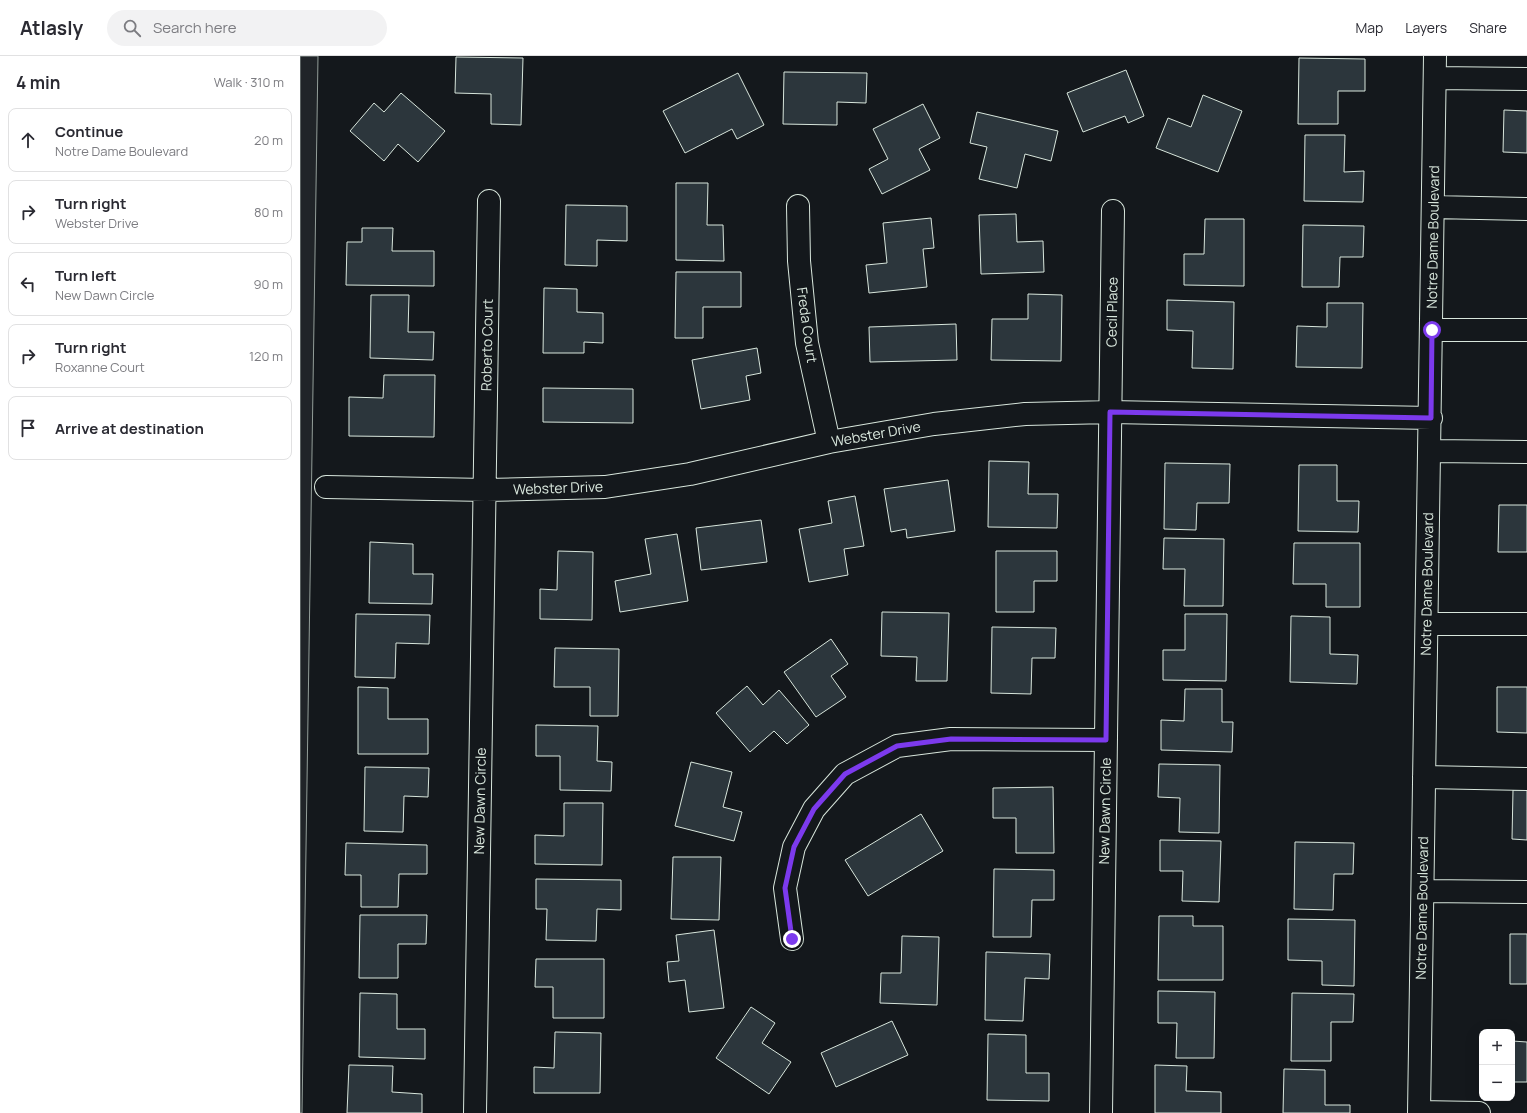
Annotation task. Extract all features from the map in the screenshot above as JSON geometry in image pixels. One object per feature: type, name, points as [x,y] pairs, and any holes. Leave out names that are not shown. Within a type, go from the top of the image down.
[{"type":"street","name":"Notre Dame Boulevard","points":[[1419,1112],[1431,418],[1435,56]]},
{"type":"street","points":[[1435,78],[1527,79]]},
{"type":"street","name":"Roberto Court","points":[[486,490],[489,201]]},
{"type":"street","name":"Freda Court","points":[[798,206],[799,262],[807,343],[829,442]]},
{"type":"street","points":[[1433,206],[1527,209]]},
{"type":"street","name":"Cecil Place","points":[[1110,412],[1113,211]]},
{"type":"street","points":[[1432,330],[1527,330]]},
{"type":"street","name":"Webster Drive","points":[[326,487],[486,490],[605,487],[690,474],[829,442],[934,424],[1025,414],[1110,412],[1431,418]]},
{"type":"street","name":"New Dawn Circle","points":[[1101,1113],[1110,412]]},
{"type":"street","points":[[1430,451],[1527,452]]},
{"type":"street","name":"New Dawn Circle","points":[[475,1113],[486,490]]},
{"type":"street","points":[[1427,624],[1527,624]]},
{"type":"street","points":[[792,939],[785,888],[794,847],[814,809],[845,774],[897,746],[951,739],[1106,740]]},
{"type":"street","points":[[1424,778],[1527,779]]},
{"type":"street","points":[[1423,891],[1527,892]]},
{"type":"street","points":[[1419,1112],[1478,1113]]},
{"type":"shaded area","points":[[300,56],[318,56],[302,1113],[300,1113]]},
{"type":"building","points":[[456,57],[523,58],[521,125],[491,124],[491,94],[455,93]]},
{"type":"building","points":[[1299,58],[1365,59],[1365,91],[1338,91],[1338,124],[1298,124]]},
{"type":"building","points":[[1126,70],[1144,116],[1128,123],[1125,116],[1083,132],[1067,93]]},
{"type":"building","points":[[784,72],[867,73],[866,103],[837,102],[837,125],[783,124]]},
{"type":"building","points":[[738,73],[764,125],[737,139],[732,129],[685,153],[663,111]]},
{"type":"building","points":[[401,93],[445,131],[418,162],[398,144],[384,161],[350,131],[374,103],[384,112]]},
{"type":"building","points":[[1203,95],[1242,111],[1218,172],[1156,148],[1168,118],[1191,127]]},
{"type":"building","points":[[923,104],[940,138],[919,149],[930,170],[882,194],[869,169],[888,159],[873,129]]},
{"type":"building","points":[[1504,110],[1527,111],[1527,153],[1503,152]]},
{"type":"building","points":[[977,112],[1058,131],[1051,161],[1025,154],[1017,188],[979,179],[987,147],[970,143]]},
{"type":"building","points":[[1305,135],[1345,135],[1344,172],[1364,171],[1363,202],[1304,201]]},
{"type":"building","points":[[676,183],[708,183],[707,225],[723,225],[724,261],[676,260]]},
{"type":"building","points":[[566,205],[627,206],[627,241],[597,240],[597,266],[565,265]]},
{"type":"building","points":[[1016,214],[1017,242],[1043,241],[1044,272],[981,274],[979,215]]},
{"type":"building","points":[[931,218],[934,248],[923,249],[927,287],[869,293],[866,265],[887,263],[883,223]]},
{"type":"building","points":[[1205,219],[1244,219],[1244,286],[1184,285],[1184,254],[1204,254]]},
{"type":"building","points":[[1303,225],[1364,226],[1363,257],[1340,257],[1339,287],[1302,287]]},
{"type":"building","points":[[362,228],[393,228],[392,251],[434,251],[434,286],[346,285],[347,242],[362,242]]},
{"type":"building","points":[[676,272],[741,272],[741,307],[703,307],[703,338],[675,338]]},
{"type":"building","points":[[544,288],[577,289],[577,312],[603,313],[603,343],[584,342],[584,353],[543,353]]},
{"type":"building","points":[[1028,294],[1062,295],[1061,361],[991,360],[992,319],[1028,319]]},
{"type":"building","points":[[371,295],[409,295],[408,332],[434,332],[433,360],[370,358]]},
{"type":"building","points":[[1167,300],[1234,302],[1233,369],[1192,368],[1193,331],[1167,330]]},
{"type":"building","points":[[1327,303],[1363,303],[1362,368],[1296,367],[1297,326],[1327,327]]},
{"type":"building","points":[[956,324],[957,360],[870,362],[869,327]]},
{"type":"building","points":[[757,348],[761,373],[746,376],[750,400],[701,409],[692,360]]},
{"type":"building","points":[[384,375],[435,375],[434,437],[349,436],[349,397],[383,398]]},
{"type":"building","points":[[543,388],[633,389],[633,423],[543,422]]},
{"type":"building","points":[[989,461],[1029,462],[1028,494],[1058,494],[1057,528],[988,527]]},
{"type":"building","points":[[1165,463],[1230,464],[1229,503],[1197,503],[1196,530],[1164,529]]},
{"type":"building","points":[[1299,465],[1337,465],[1337,501],[1359,501],[1358,532],[1298,531]]},
{"type":"building","points":[[948,480],[955,531],[907,538],[906,529],[891,532],[884,489]]},
{"type":"building","points":[[855,496],[864,546],[844,549],[848,575],[809,582],[799,529],[832,523],[828,501]]},
{"type":"building","points":[[1499,505],[1527,505],[1527,552],[1498,552]]},
{"type":"building","points":[[761,520],[767,562],[701,570],[696,528]]},
{"type":"building","points":[[677,534],[688,601],[620,612],[615,581],[651,574],[645,539]]},
{"type":"building","points":[[1164,538],[1224,539],[1223,606],[1184,606],[1185,569],[1163,569]]},
{"type":"building","points":[[370,542],[413,544],[413,574],[433,574],[432,604],[369,603]]},
{"type":"building","points":[[1294,543],[1360,543],[1360,607],[1326,607],[1326,584],[1293,584]]},
{"type":"building","points":[[558,551],[593,552],[592,620],[540,619],[540,589],[557,590]]},
{"type":"building","points":[[996,551],[1057,551],[1057,581],[1034,581],[1034,612],[996,612]]},
{"type":"building","points":[[882,612],[949,613],[947,681],[916,681],[917,657],[881,656]]},
{"type":"building","points":[[356,614],[430,615],[429,644],[396,643],[395,678],[355,677]]},
{"type":"building","points":[[1185,614],[1227,614],[1226,681],[1163,680],[1163,650],[1185,650]]},
{"type":"building","points":[[1291,616],[1330,617],[1330,654],[1358,655],[1357,684],[1290,682]]},
{"type":"building","points":[[992,627],[1056,628],[1055,658],[1032,658],[1031,694],[991,693]]},
{"type":"building","points":[[831,639],[848,664],[831,676],[846,697],[816,717],[784,672]]},
{"type":"building","points":[[555,648],[619,649],[618,716],[590,716],[590,687],[554,687]]},
{"type":"building","points":[[747,686],[763,705],[779,690],[809,725],[787,744],[774,731],[750,752],[716,713]]},
{"type":"building","points":[[358,687],[388,688],[388,719],[428,719],[428,754],[358,754]]},
{"type":"building","points":[[1497,687],[1527,687],[1527,733],[1497,732]]},
{"type":"building","points":[[1185,689],[1222,689],[1222,722],[1233,722],[1232,752],[1161,750],[1161,720],[1184,721]]},
{"type":"building","points":[[536,725],[598,726],[597,761],[612,762],[611,791],[560,790],[560,756],[536,756]]},
{"type":"building","points":[[691,762],[732,772],[723,807],[742,812],[734,841],[675,826]]},
{"type":"building","points":[[1159,764],[1220,765],[1219,833],[1179,832],[1180,798],[1158,797]]},
{"type":"building","points":[[365,767],[429,768],[428,797],[404,796],[403,832],[364,831]]},
{"type":"building","points":[[1053,787],[1054,853],[1016,853],[1016,818],[993,818],[993,788]]},
{"type":"building","points":[[1513,790],[1527,790],[1527,840],[1512,839]]},
{"type":"building","points":[[564,803],[603,803],[602,865],[535,864],[535,835],[564,836]]},
{"type":"building","points":[[921,814],[943,851],[868,896],[845,860]]},
{"type":"building","points":[[1160,840],[1221,841],[1219,902],[1182,901],[1183,871],[1160,871]]},
{"type":"building","points":[[1295,842],[1354,843],[1353,874],[1334,874],[1333,910],[1294,909]]},
{"type":"building","points":[[346,843],[427,845],[427,874],[399,874],[398,907],[361,907],[361,875],[345,875]]},
{"type":"building","points":[[673,857],[721,857],[719,920],[671,919]]},
{"type":"building","points":[[994,869],[1054,870],[1054,900],[1032,900],[1031,937],[993,937]]},
{"type":"building","points":[[536,879],[621,880],[621,910],[597,909],[596,941],[546,940],[547,909],[536,909]]},
{"type":"building","points":[[360,915],[427,915],[426,944],[398,944],[398,978],[359,978]]},
{"type":"building","points":[[1159,916],[1193,916],[1193,926],[1223,926],[1223,980],[1158,980]]},
{"type":"building","points":[[1288,919],[1355,920],[1354,986],[1322,985],[1322,961],[1288,960]]},
{"type":"building","points":[[714,930],[724,1008],[689,1012],[685,980],[669,982],[667,962],[679,961],[676,935]]},
{"type":"building","points":[[1510,934],[1527,934],[1527,984],[1510,984]]},
{"type":"building","points":[[902,936],[939,937],[937,1005],[880,1003],[881,973],[901,973]]},
{"type":"building","points":[[986,952],[1050,954],[1049,979],[1025,978],[1023,1021],[985,1020]]},
{"type":"building","points":[[536,959],[604,959],[604,1018],[553,1018],[553,987],[535,987]]},
{"type":"building","points":[[1158,991],[1215,992],[1214,1058],[1176,1058],[1177,1023],[1158,1023]]},
{"type":"building","points":[[360,993],[397,994],[397,1029],[425,1029],[425,1059],[359,1057]]},
{"type":"building","points":[[1292,993],[1354,994],[1353,1022],[1331,1022],[1331,1061],[1291,1061]]},
{"type":"building","points":[[751,1007],[775,1023],[762,1043],[791,1062],[769,1094],[716,1058]]},
{"type":"building","points":[[892,1021],[908,1055],[836,1087],[821,1053]]},
{"type":"building","points":[[555,1032],[601,1033],[600,1093],[534,1093],[534,1067],[554,1068]]},
{"type":"building","points":[[988,1034],[1026,1035],[1026,1073],[1049,1073],[1049,1101],[987,1100]]},
{"type":"building","points":[[1515,1041],[1527,1042],[1527,1082],[1515,1082]]},
{"type":"building","points":[[349,1065],[393,1066],[392,1092],[422,1094],[422,1113],[347,1113]]},
{"type":"building","points":[[1155,1065],[1187,1066],[1186,1091],[1221,1092],[1221,1113],[1155,1113]]},
{"type":"building","points":[[1284,1069],[1325,1070],[1325,1105],[1350,1105],[1350,1113],[1283,1113]]},
{"type":"route","points":[[792,939],[785,888],[794,847],[814,809],[845,774],[897,746],[951,739],[1106,740],[1110,412],[1431,418],[1432,330]]}]
